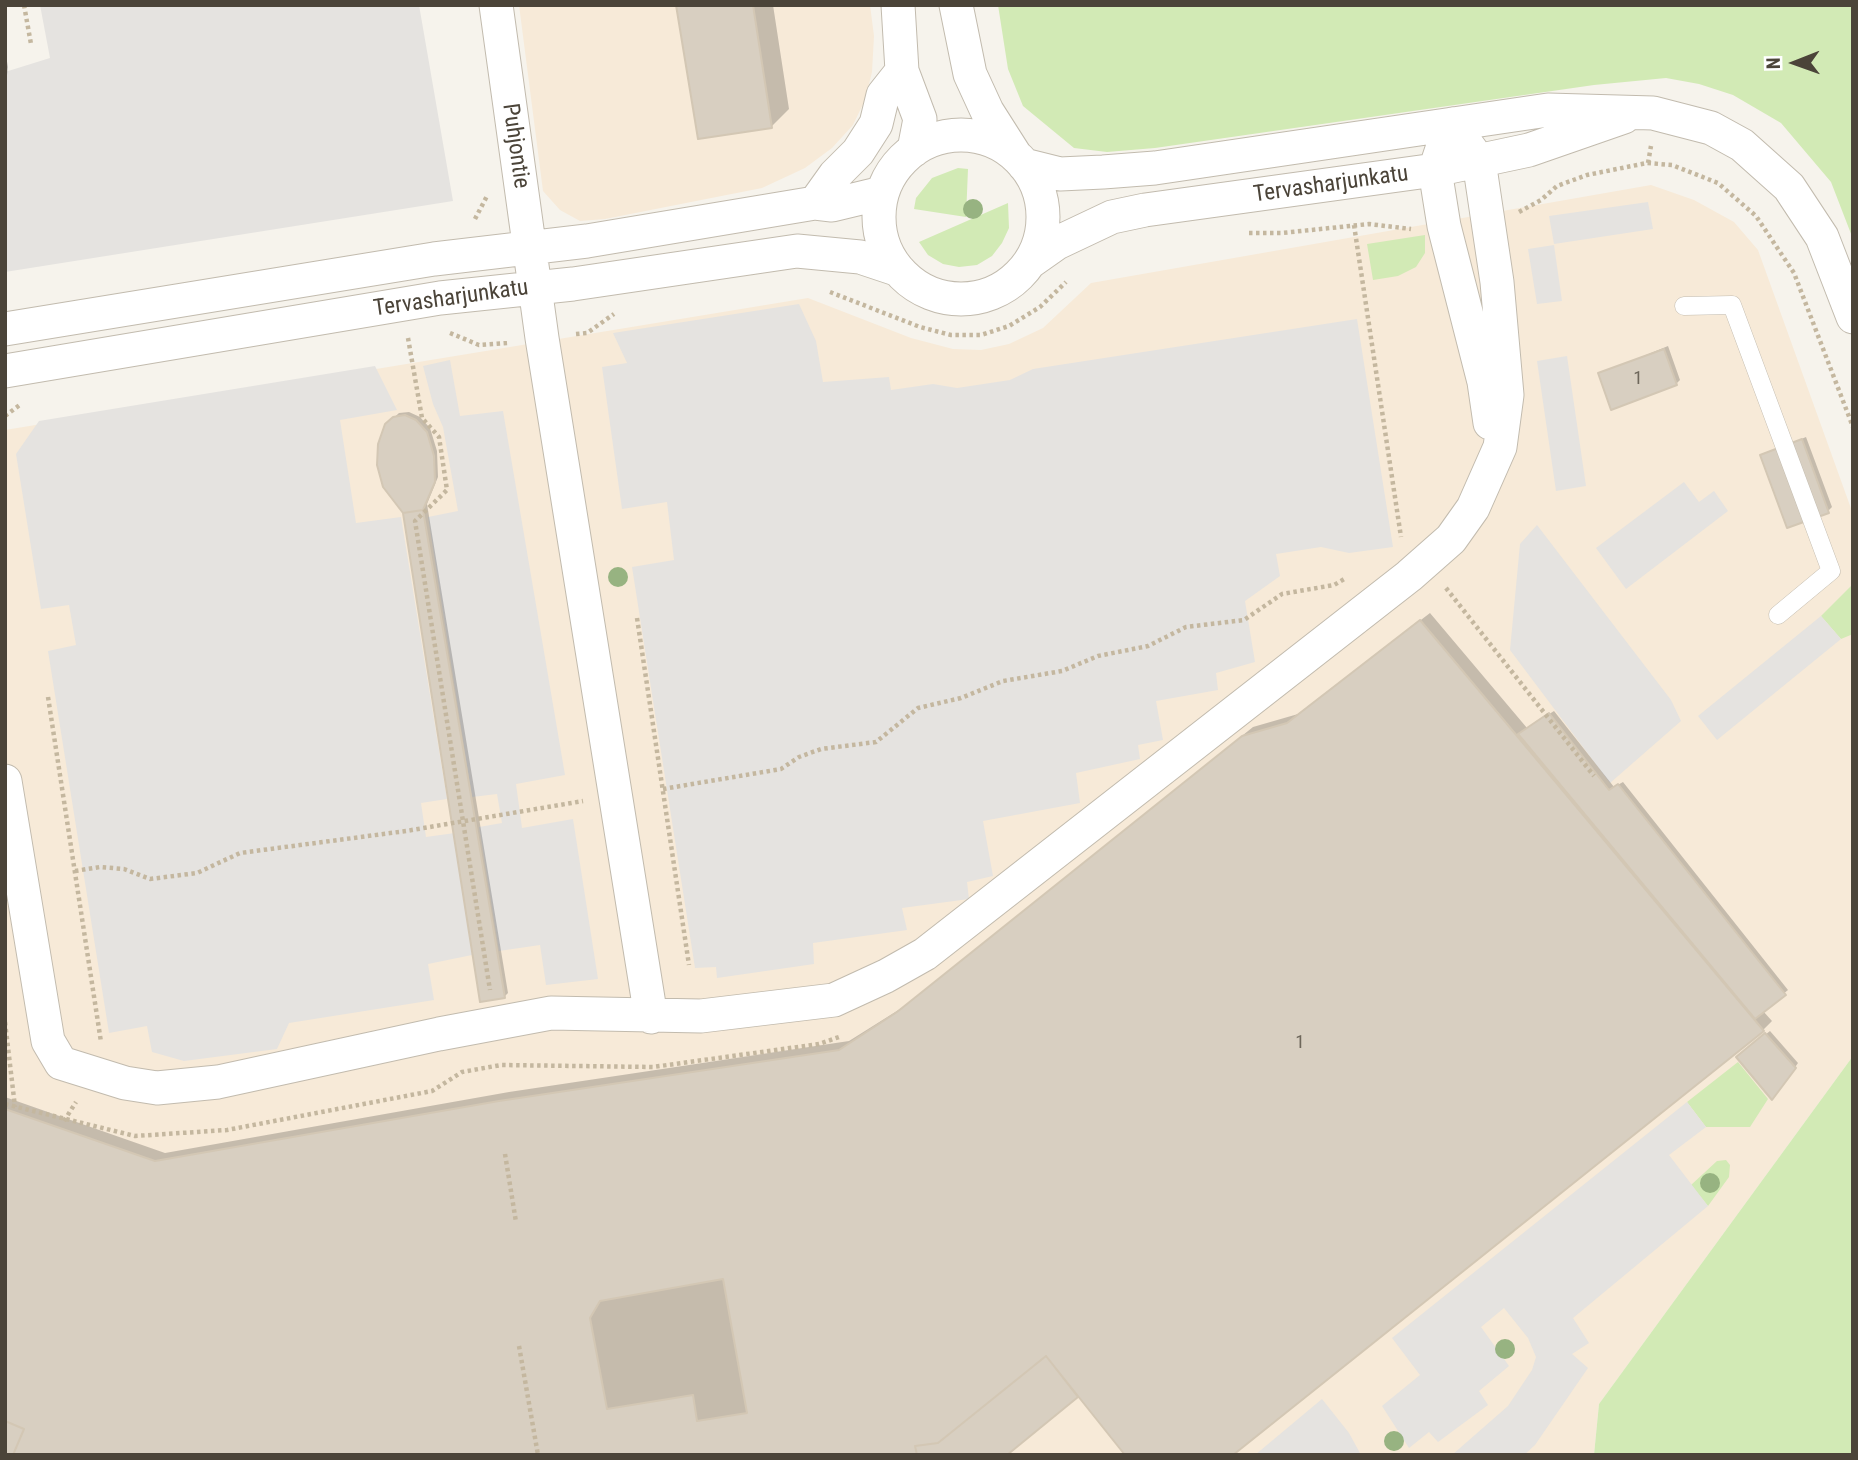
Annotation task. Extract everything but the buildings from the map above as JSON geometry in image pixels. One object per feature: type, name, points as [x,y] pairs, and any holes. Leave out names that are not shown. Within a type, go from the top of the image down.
[{"type":"street","name":"Puhjontie","points":[[496,5],[534,288],[651,1017]]},
{"type":"street","points":[[898,5],[902,71],[920,119],[914,150]]},
{"type":"street","points":[[956,5],[970,74],[987,111],[1037,187],[1043,212],[1040,238],[1030,262],[1013,281],[991,294],[965,299],[939,297],[916,286],[897,269],[884,246],[878,220],[882,194],[894,170],[914,150],[938,138],[965,135],[991,141],[1019,160]]},
{"type":"street","points":[[815,203],[835,175],[858,152],[876,124],[883,95],[902,71]]},
{"type":"street","name":"Tervasharjunkatu","points":[[1019,160],[1060,174],[1155,168],[1548,110],[1636,113],[1684,119],[1712,128],[1742,145],[1765,163],[1808,212],[1822,237],[1853,317]]},
{"type":"street","name":"Tervasharjunkatu","points":[[1030,262],[1084,228],[1145,210],[1435,170],[1529,150],[1636,113]]},
{"type":"street","points":[[5,781],[48,1041],[61,1063],[125,1083],[157,1088],[205,1083],[551,1013],[651,1017],[743,1012],[834,1000],[926,954],[1409,576],[1451,539],[1474,508],[1500,447],[1507,395],[1497,282],[1479,161],[1452,124]]},
{"type":"street","points":[[1452,124],[1435,170],[1447,245],[1475,346],[1490,415],[1490,446],[1485,479]]},
{"type":"street","name":"Tervasharjunkatu","points":[[5,329],[529,246],[587,242],[815,203],[832,205],[882,194]]},
{"type":"street","name":"Tervasharjunkatu","points":[[5,371],[440,298],[534,288],[797,251],[860,257],[897,269]]},
{"type":"lane","points":[[1684,306],[1732,305],[1831,571],[1778,615]]},
{"type":"path","points":[[24,5],[31,44]]},
{"type":"path","points":[[1513,215],[1541,200],[1557,186],[1587,175],[1647,163],[1672,165],[1718,183],[1756,216],[1794,273],[1853,427]]},
{"type":"path","points":[[1354,225],[1401,540]]},
{"type":"path","points":[[1244,233],[1282,233],[1354,225],[1417,229]]},
{"type":"path","points":[[821,289],[920,327],[951,335],[981,335],[1009,326],[1040,307],[1075,274]]},
{"type":"path","points":[[587,333],[619,311]]},
{"type":"path","points":[[408,337],[422,418],[439,437],[447,490],[415,521],[492,1004]]},
{"type":"path","points":[[663,789],[781,769],[799,757],[821,749],[876,742],[918,708],[961,698],[1003,681],[1062,671],[1098,656],[1148,646],[1186,628],[1244,620],[1282,594],[1334,585],[1352,575]]},
{"type":"path","points":[[1435,592],[1446,588],[1594,776]]},
{"type":"path","points":[[637,618],[689,965]]},
{"type":"path","points":[[48,697],[103,1039],[64,1121]]},
{"type":"path","points":[[75,871],[100,867],[124,869],[150,879],[197,873],[240,853],[464,821],[587,800]]},
{"type":"path","points":[[5,1022],[15,1107]]},
{"type":"path","points":[[5,1104],[64,1121],[135,1136],[227,1130],[432,1091],[462,1073],[501,1065],[653,1067],[819,1044],[851,1033]]},
{"type":"path","points":[[505,1154],[516,1222]]},
{"type":"path","points":[[519,1346],[538,1455]]},
{"type":"shaded area","points":[[40,5],[419,5],[453,201],[5,272],[5,72],[50,58]]},
{"type":"shaded area","points":[[519,5],[870,5],[874,36],[872,72],[865,100],[853,125],[832,148],[805,168],[762,188],[605,219],[580,221],[560,210],[543,191]]},
{"type":"shaded area","points":[[1651,185],[1694,200],[1734,222],[1758,250],[1853,514],[1853,1056],[1599,1404],[1594,1455],[5,1455],[5,430],[808,298],[911,338],[953,349],[981,350],[1009,344],[1043,328],[1091,283]]},
{"type":"shaded area","points":[[1648,202],[1653,229],[1554,244],[1549,216]]},
{"type":"shaded area","points":[[1554,245],[1562,301],[1537,304],[1528,249]]},
{"type":"shaded area","points":[[799,304],[816,341],[823,382],[889,377],[891,390],[933,384],[957,388],[1010,380],[1033,369],[1357,319],[1393,547],[1349,553],[1321,547],[1276,554],[1280,576],[1245,601],[1255,662],[1216,673],[1218,690],[1156,701],[1163,740],[1138,745],[1140,759],[1076,773],[1080,803],[983,821],[993,876],[967,882],[969,899],[902,908],[907,930],[813,943],[814,964],[717,978],[716,967],[695,968],[632,567],[674,560],[667,502],[622,509],[602,367],[627,363],[613,333]]},
{"type":"shaded area","points":[[1567,356],[1586,486],[1556,491],[1537,361]]},
{"type":"shaded area","points":[[450,360],[460,416],[503,411],[565,775],[516,784],[522,828],[573,819],[598,979],[546,985],[540,945],[499,951],[479,827],[502,823],[497,794],[472,797],[428,517],[458,511],[443,427],[433,404],[423,366]]},
{"type":"shaded area","points":[[375,366],[397,410],[340,420],[356,523],[401,517],[447,799],[421,803],[426,837],[455,833],[472,955],[428,964],[434,1000],[289,1023],[277,1049],[184,1061],[152,1052],[147,1026],[109,1033],[48,651],[76,645],[69,605],[41,609],[16,454],[39,421]]},
{"type":"shaded area","points":[[1684,482],[1699,502],[1714,491],[1728,511],[1626,589],[1596,548]]},
{"type":"shaded area","points":[[1537,525],[1671,700],[1681,721],[1610,783],[1510,650],[1520,544]]},
{"type":"shaded area","points":[[1821,616],[1841,639],[1717,740],[1698,716]]},
{"type":"shaded area","points":[[1687,1102],[1706,1127],[1669,1155],[1708,1206],[1573,1318],[1589,1343],[1572,1354],[1588,1368],[1535,1445],[1524,1455],[1452,1455],[1508,1406],[1532,1370],[1536,1357],[1528,1338],[1504,1308],[1481,1327],[1509,1366],[1479,1391],[1488,1405],[1438,1442],[1429,1432],[1409,1448],[1382,1406],[1420,1375],[1392,1338]]},
{"type":"shaded area","points":[[1322,1399],[1349,1433],[1361,1455],[1255,1455]]},
{"type":"green space","points":[[998,5],[1852,5],[1853,239],[1831,182],[1781,123],[1733,95],[1699,84],[1666,78],[1594,85],[1155,148],[1107,152],[1074,148],[1023,106],[1008,69]]},
{"type":"green space","points":[[958,168],[968,169],[966,217],[914,209],[916,198],[932,178]]},
{"type":"green space","points":[[1008,203],[1009,228],[1002,243],[992,256],[977,265],[959,267],[943,264],[928,255],[919,242]]},
{"type":"green space","points":[[1425,235],[1425,253],[1416,267],[1398,276],[1373,280],[1367,244]]},
{"type":"green space","points":[[1853,584],[1853,634],[1841,639],[1821,616]]},
{"type":"green space","points":[[1853,1056],[1853,1455],[1594,1455],[1599,1404]]},
{"type":"green space","points":[[1738,1062],[1768,1099],[1750,1127],[1706,1127],[1687,1102]]},
{"type":"green space","points":[[1726,1160],[1730,1165],[1729,1177],[1708,1206],[1691,1185],[1717,1161]]}]
